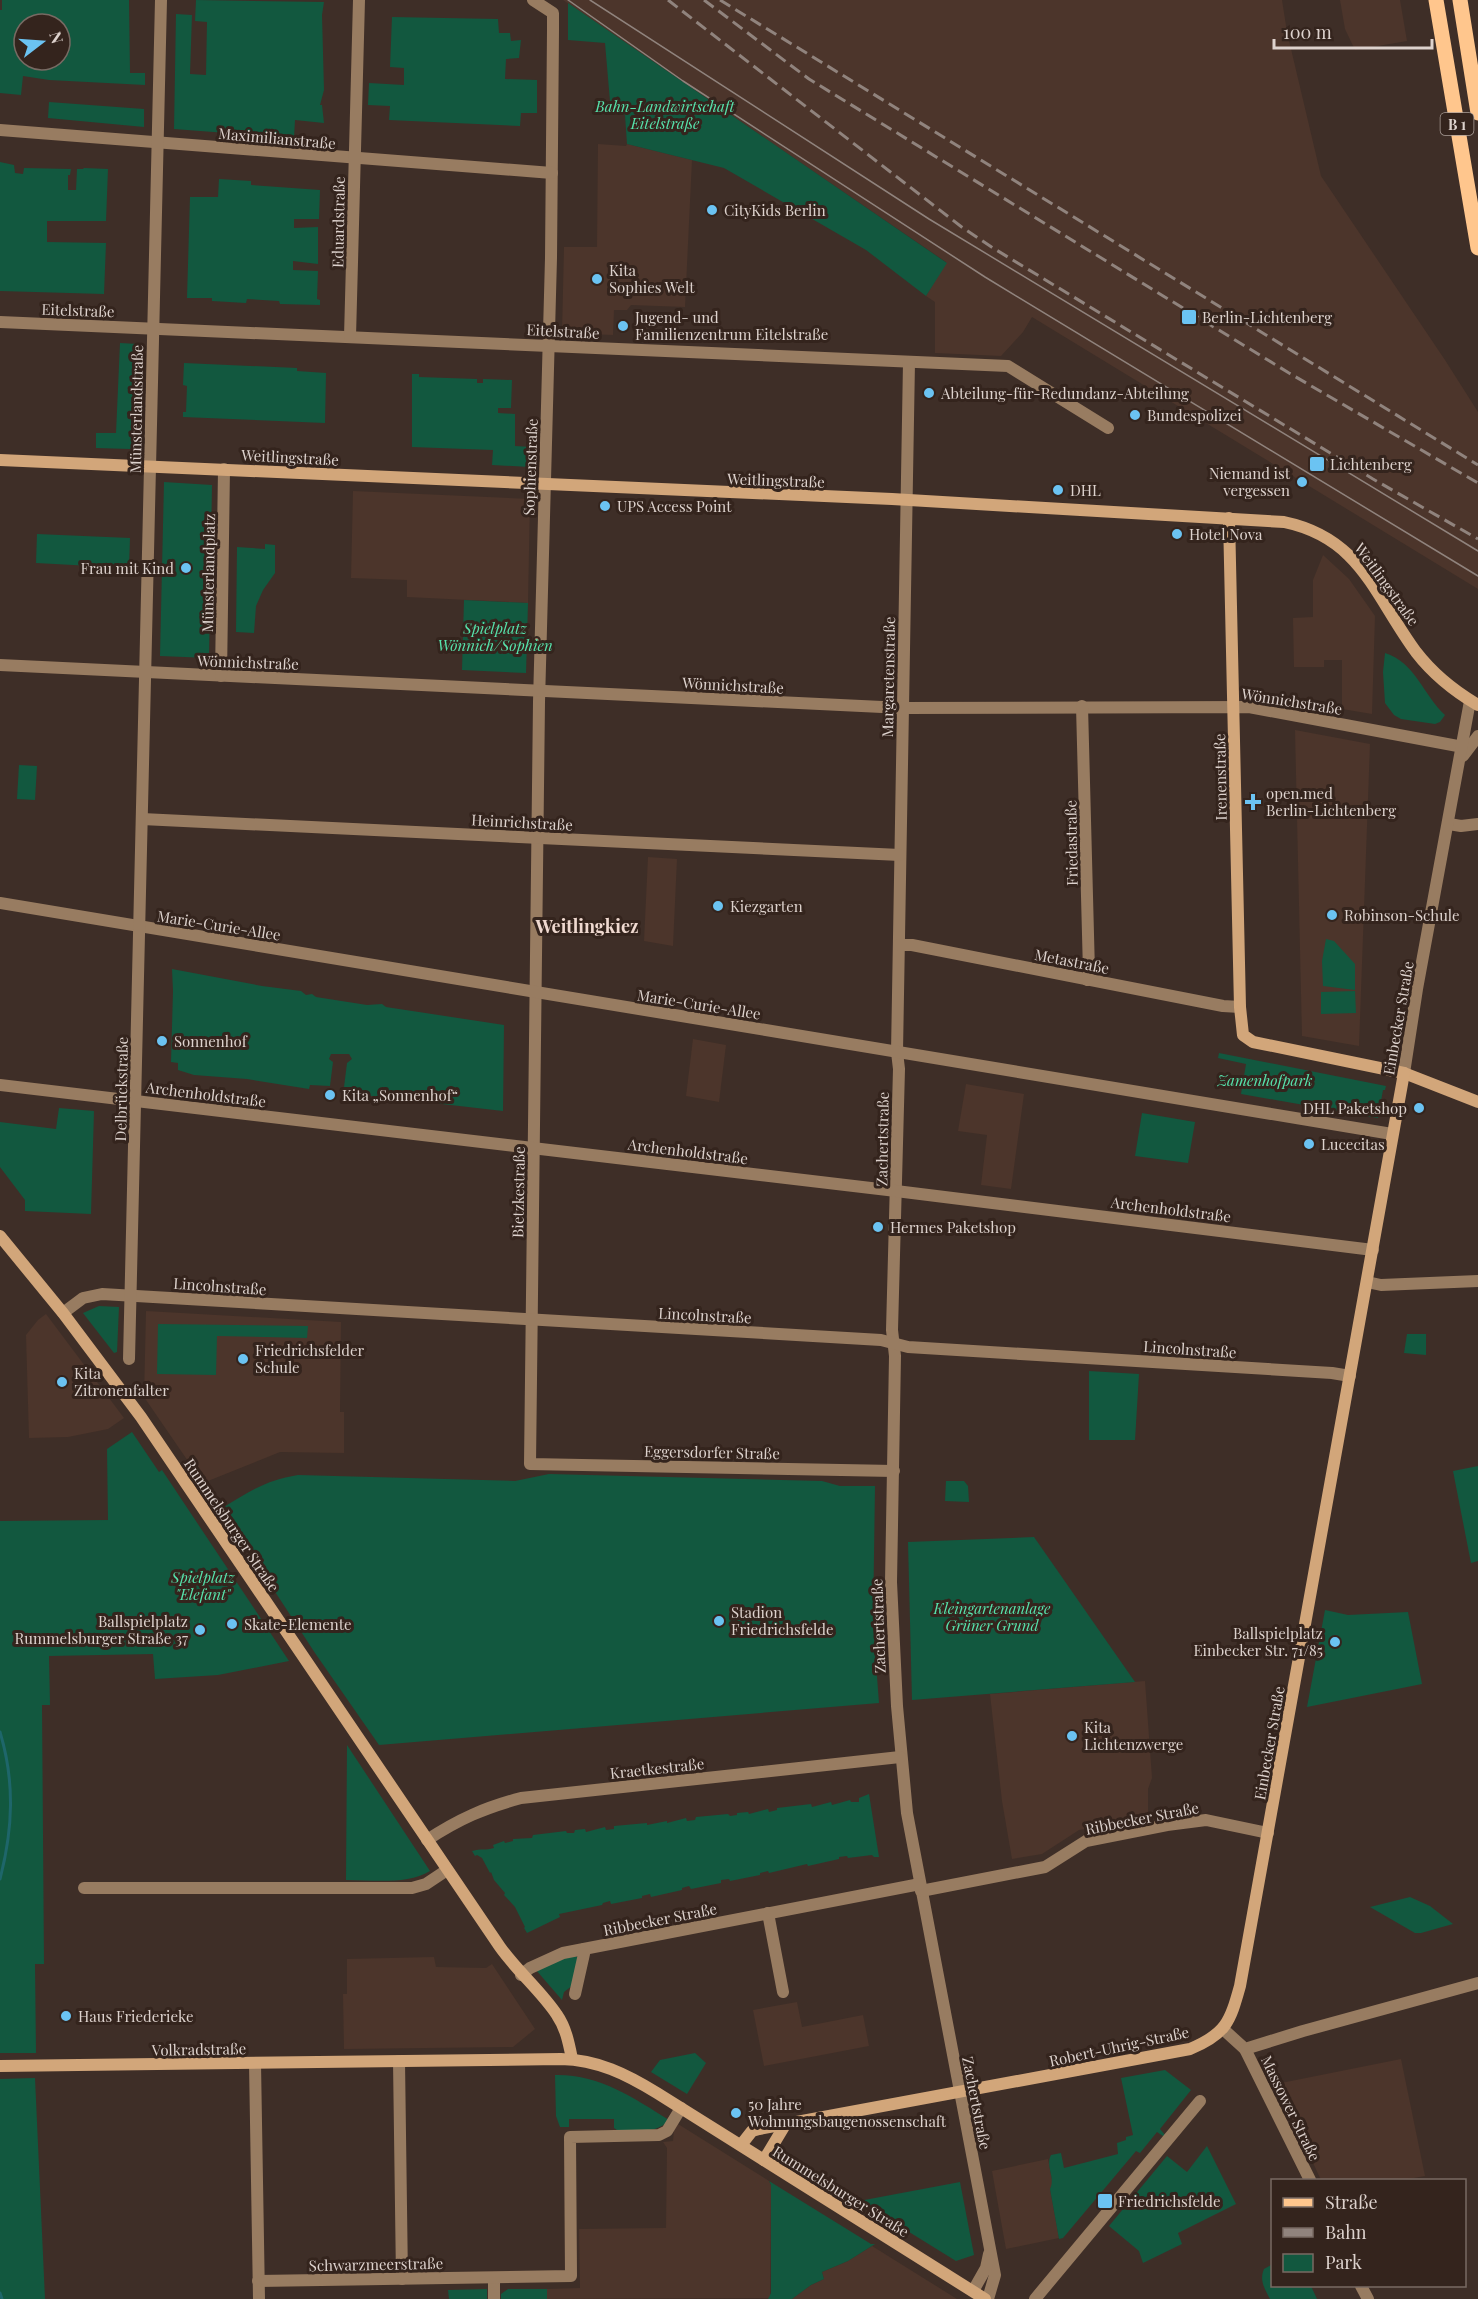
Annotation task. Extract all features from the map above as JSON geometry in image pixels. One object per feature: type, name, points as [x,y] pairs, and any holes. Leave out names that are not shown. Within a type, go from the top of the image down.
[{"type":"main road","name":"B 1","points":[[1436,0],[1478,248]]},
{"type":"main road","name":"B 1","points":[[1460,0],[1478,113]]},
{"type":"street","name":"Münsterlandstraße","points":[[142,819],[161,0]]},
{"type":"street","name":"Eduardstraße","points":[[350,337],[359,0]]},
{"type":"street","name":"Sophienstraße","points":[[533,0],[553,13],[552,173],[536,921]]},
{"type":"street","name":"Maximilianstraße","points":[[0,130],[552,173]]},
{"type":"street","name":"Eitelstraße","points":[[0,322],[1012,367],[1108,428]]},
{"type":"street","name":"Margaretenstraße","points":[[899,992],[909,362]]},
{"type":"street","name":"Weitlingstraße","points":[[0,460],[906,500],[1284,522],[1303,526],[1325,535],[1350,554],[1417,652],[1443,681],[1474,703]]},
{"type":"street","name":"Münsterlandplatz","points":[[221,676],[224,469]]},
{"type":"street","name":"Irenenstraße","points":[[1230,518],[1240,1007],[1244,1035],[1253,1042],[1404,1073]]},
{"type":"street","name":"Wönnichstraße","points":[[0,665],[903,708],[1249,707],[1461,753]]},
{"type":"street","name":"Einbecker Straße","points":[[1223,2029],[1234,2008],[1240,1986],[1373,1250],[1417,989],[1461,753],[1474,703]]},
{"type":"street","name":"Friedastraße","points":[[1082,706],[1089,972],[1087,980]]},
{"type":"street","name":"Einbecker Straße","points":[[1461,753],[1478,736]]},
{"type":"street","name":"Heinrichstraße","points":[[142,819],[900,855]]},
{"type":"street","name":"Delbrückstraße","points":[[129,1359],[142,819]]},
{"type":"street","points":[[1449,824],[1461,826],[1478,824]]},
{"type":"street","name":"Marie-Curie-Allee","points":[[0,903],[1392,1134]]},
{"type":"street","name":"Bietzkestraße","points":[[530,1464],[536,921]]},
{"type":"street","name":"Metastraße","points":[[899,945],[912,945],[1087,980],[1240,1007]]},
{"type":"street","name":"Zachertstraße","points":[[899,992],[891,1582],[900,1757],[920,1888],[995,2275],[986,2299]]},
{"type":"street","points":[[1404,1073],[1478,1102]]},
{"type":"street","name":"Archenholdstraße","points":[[0,1085],[1373,1250]]},
{"type":"street","name":"Rummelsburger Straße","points":[[0,1236],[63,1313],[154,1436],[447,1870],[521,1975],[557,2014],[564,2028],[572,2059],[597,2063],[624,2073],[986,2299]]},
{"type":"street","points":[[1367,1282],[1382,1285],[1478,1281]]},
{"type":"street","name":"Lincolnstraße","points":[[63,1313],[83,1298],[102,1293],[881,1340],[908,1347],[1332,1373],[1350,1376]]},
{"type":"street","name":"Eggersdorfer Straße","points":[[530,1464],[894,1471]]},
{"type":"street","name":"Kraetkestraße","points":[[427,1840],[477,1811],[521,1798],[900,1757]]},
{"type":"street","name":"Ribbecker Straße","points":[[521,1975],[530,1968],[563,1953],[768,1913],[1046,1867],[1086,1841],[1206,1820],[1268,1833]]},
{"type":"street","points":[[84,1888],[412,1888],[426,1884],[447,1870]]},
{"type":"street","points":[[768,1913],[783,1992]]},
{"type":"street","points":[[576,1994],[584,1949]]},
{"type":"street","points":[[1223,2029],[1245,2049],[1298,2032],[1478,1983]]},
{"type":"street","name":"Robert-Uhrig-Straße","points":[[741,2145],[752,2131],[1190,2049],[1208,2041],[1223,2029]]},
{"type":"street","name":"Massower Straße","points":[[1245,2049],[1309,2179]]},
{"type":"street","name":"Volkradstraße","points":[[0,2066],[572,2059]]},
{"type":"street","points":[[399,2061],[402,2279]]},
{"type":"street","points":[[255,2063],[259,2299]]},
{"type":"street","points":[[1035,2299],[1200,2101]]},
{"type":"street","name":"Schwarzmeerstraße","points":[[258,2281],[571,2276],[570,2137],[659,2135],[667,2131],[681,2108]]},
{"type":"street","points":[[764,2160],[785,2125]]},
{"type":"street","name":"Zachertstraße","points":[[974,2291],[986,2268],[990,2250]]},
{"type":"street","points":[[494,2277],[495,2299]]},
{"type":"shaded area","points":[[563,0],[1282,0],[1287,32],[1321,176],[1478,412],[1478,589],[1032,317],[1023,332],[1001,356],[935,353],[935,302],[926,296],[946,262]]},
{"type":"shaded area","points":[[1340,0],[1400,0],[1407,41],[1355,50],[1345,29]]},
{"type":"shaded area","points":[[598,144],[626,146],[627,144],[692,160],[685,307],[631,305],[627,310],[614,310],[613,335],[562,333],[564,247],[597,247]]},
{"type":"shaded area","points":[[353,491],[530,499],[528,603],[407,597],[407,580],[351,578]]},
{"type":"shaded area","points":[[1323,555],[1349,579],[1375,616],[1372,714],[1342,709],[1342,660],[1324,660],[1324,667],[1294,667],[1293,618],[1313,617],[1313,580]]},
{"type":"shaded area","name":"Robinson-Schule","points":[[1295,730],[1370,744],[1359,1046],[1302,1036]]},
{"type":"shaded area","points":[[648,857],[677,859],[673,946],[644,941]]},
{"type":"shaded area","points":[[693,1039],[726,1045],[719,1102],[686,1096]]},
{"type":"shaded area","points":[[966,1084],[1024,1094],[1011,1189],[981,1185],[987,1135],[958,1131]]},
{"type":"shaded area","name":"Friedrichsfelder Schule","points":[[146,1311],[341,1322],[340,1412],[344,1412],[344,1453],[280,1452],[203,1483],[144,1397]]},
{"type":"shaded area","name":"Kita Zitronenfalter","points":[[46,1314],[124,1418],[108,1429],[68,1437],[29,1438],[26,1335]]},
{"type":"shaded area","name":"Kita Lichtenzwerge","points":[[1145,1681],[1152,1778],[1148,1789],[1148,1817],[1079,1830],[1042,1854],[1012,1859],[1002,1801],[990,1694]]},
{"type":"shaded area","points":[[434,1957],[436,1967],[486,1968],[492,1964],[535,2029],[513,2047],[344,2049],[343,1994],[347,1994],[347,1959]]},
{"type":"shaded area","points":[[797,2002],[802,2027],[863,2015],[869,2046],[764,2066],[753,2010]]},
{"type":"shaded area","points":[[1401,2059],[1425,2176],[1408,2179],[1321,2179],[1276,2084]]},
{"type":"shaded area","points":[[678,2124],[769,2181],[771,2185],[770,2298],[547,2299],[547,2289],[580,2288],[579,2229],[666,2228],[667,2148],[663,2142],[673,2141],[674,2130]]},
{"type":"shaded area","points":[[1048,2159],[1053,2185],[1050,2189],[1059,2238],[1006,2249],[992,2171]]},
{"type":"shaded area","points":[[872,2246],[957,2299],[792,2299],[811,2285],[824,2279],[822,2272],[848,2261]]},
{"type":"green space","points":[[2,0],[129,0],[130,73],[145,73],[145,85],[49,80],[23,76],[21,95],[0,93],[0,10],[2,10]]},
{"type":"green space","points":[[196,0],[324,2],[322,15],[324,90],[320,105],[322,105],[324,123],[295,120],[294,138],[174,129],[176,14],[192,15],[190,74],[206,75],[207,22],[195,21]]},
{"type":"green space","name":"Bahn-Landwirtschaft Eitelstraße","points":[[568,3],[947,263],[926,296],[866,250],[724,168],[627,144],[625,115],[611,113],[605,43],[568,40]]},
{"type":"green space","points":[[392,17],[498,19],[499,33],[510,33],[511,41],[521,40],[519,58],[506,59],[505,79],[537,80],[537,113],[521,113],[520,126],[389,120],[390,106],[368,105],[369,83],[404,85],[404,68],[390,67]]},
{"type":"green space","points":[[49,102],[144,109],[144,127],[48,118]]},
{"type":"green space","points":[[0,162],[14,165],[15,173],[23,174],[24,168],[71,169],[68,175],[68,190],[76,190],[77,169],[108,169],[106,221],[47,221],[47,242],[106,243],[104,294],[0,291]]},
{"type":"green space","points":[[219,179],[251,181],[251,185],[320,190],[319,219],[294,219],[294,228],[318,227],[318,264],[293,261],[293,270],[318,271],[317,299],[320,300],[320,305],[280,304],[279,301],[247,299],[246,303],[212,301],[212,298],[187,298],[190,197],[218,197]]},
{"type":"green space","points":[[120,343],[138,344],[135,445],[130,449],[96,448],[96,433],[116,433]]},
{"type":"green space","points":[[184,363],[297,368],[297,371],[326,373],[325,423],[183,417],[183,412],[186,412],[187,386],[183,385]]},
{"type":"green space","points":[[412,374],[419,374],[419,377],[477,379],[477,383],[483,383],[483,379],[512,380],[511,408],[498,408],[498,413],[515,414],[515,446],[531,447],[530,467],[492,465],[493,450],[412,447]]},
{"type":"green space","points":[[164,482],[212,485],[209,658],[160,656]]},
{"type":"green space","points":[[37,534],[130,538],[129,568],[36,563]]},
{"type":"green space","points":[[265,544],[275,545],[275,573],[263,590],[256,606],[254,633],[236,632],[237,547],[265,549]]},
{"type":"green space","name":"Spielplatz Wönnich/Sophien","points":[[464,600],[528,603],[526,673],[462,670]]},
{"type":"green space","points":[[1385,653],[1395,657],[1412,672],[1445,715],[1440,722],[1435,724],[1401,719],[1394,715],[1385,703],[1383,672]]},
{"type":"green space","points":[[19,765],[37,766],[35,800],[17,799]]},
{"type":"green space","points":[[1326,939],[1334,941],[1355,964],[1355,990],[1323,986],[1322,961]]},
{"type":"green space","points":[[172,969],[301,991],[306,995],[312,994],[316,997],[367,1005],[382,1004],[386,1007],[504,1025],[503,1111],[363,1095],[363,1091],[344,1087],[347,1063],[352,1059],[349,1054],[331,1054],[329,1059],[333,1062],[330,1086],[310,1085],[309,1089],[247,1079],[194,1075],[178,1070],[178,1063],[171,1062]]},
{"type":"green space","points":[[1355,991],[1356,1013],[1321,1014],[1321,992]]},
{"type":"green space","name":"Zamenhofpark","points":[[1219,1053],[1386,1086],[1383,1090],[1378,1118],[1241,1094],[1246,1064],[1218,1058]]},
{"type":"green space","points":[[59,1108],[94,1111],[91,1214],[25,1211],[25,1200],[0,1167],[0,1122],[56,1129]]},
{"type":"green space","points":[[1142,1113],[1195,1122],[1188,1163],[1135,1156]]},
{"type":"green space","points":[[99,1306],[119,1307],[117,1352],[114,1353],[83,1313]]},
{"type":"green space","points":[[158,1324],[308,1326],[307,1338],[217,1336],[216,1375],[157,1374]]},
{"type":"green space","points":[[1407,1334],[1426,1334],[1426,1355],[1404,1353]]},
{"type":"green space","points":[[1089,1371],[1139,1374],[1135,1440],[1089,1440]]},
{"type":"green space","name":"Spielplatz \"Elefant\"","points":[[132,1432],[159,1472],[162,1470],[289,1661],[218,1675],[155,1679],[153,1654],[49,1656],[50,1705],[42,1705],[44,1964],[35,1964],[36,2053],[0,2053],[0,1521],[108,1520],[107,1449]]},
{"type":"green space","points":[[1478,1466],[1478,1561],[1471,1563],[1453,1471]]},
{"type":"green space","points":[[549,1474],[822,1481],[840,1486],[875,1486],[873,1624],[879,1703],[379,1745],[315,1653],[221,1509],[267,1483],[298,1475],[515,1481]]},
{"type":"green space","points":[[946,1481],[964,1481],[968,1486],[969,1502],[945,1501]]},
{"type":"green space","name":"Kleingartenanlage Grüner Grund","points":[[1034,1537],[1135,1682],[912,1700],[908,1542]]},
{"type":"green space","points":[[1325,1610],[1348,1615],[1408,1612],[1422,1684],[1307,1707]]},
{"type":"green space","points":[[347,1745],[430,1871],[400,1880],[346,1880]]},
{"type":"green space","points":[[869,1794],[879,1857],[872,1855],[839,1857],[839,1859],[808,1866],[807,1864],[769,1873],[768,1871],[760,1875],[730,1881],[729,1879],[721,1880],[721,1883],[691,1889],[689,1886],[682,1890],[651,1897],[650,1894],[642,1898],[611,1904],[610,1901],[602,1905],[559,1914],[560,1917],[527,1933],[515,1907],[504,1895],[505,1893],[494,1880],[482,1858],[475,1856],[472,1851],[491,1849],[494,1848],[493,1845],[504,1841],[505,1843],[513,1839],[532,1838],[533,1835],[566,1831],[574,1833],[575,1830],[585,1829],[586,1832],[605,1827],[606,1830],[614,1829],[614,1826],[647,1823],[647,1825],[667,1821],[667,1823],[686,1818],[687,1821],[695,1820],[696,1817],[728,1814],[730,1816],[748,1812],[749,1814],[768,1809],[769,1812],[777,1808],[811,1804],[812,1807],[831,1802],[832,1805],[850,1800],[859,1802],[859,1798]]},
{"type":"green space","points":[[1410,1897],[1430,1906],[1453,1924],[1415,1933],[1370,1907]]},
{"type":"green space","points":[[570,1955],[578,1957],[573,1985],[564,1992],[562,2000],[536,1970]]},
{"type":"green space","points":[[695,2053],[706,2063],[687,2094],[651,2072],[660,2060]]},
{"type":"green space","points":[[1165,2070],[1191,2090],[1160,2129],[1165,2135],[1157,2132],[1140,2153],[1136,2151],[1063,2238],[1059,2239],[1050,2189],[1052,2181],[1049,2159],[1051,2155],[1061,2153],[1064,2168],[1118,2154],[1117,2143],[1133,2135],[1121,2078]]},
{"type":"green space","points":[[555,2075],[601,2083],[629,2096],[669,2120],[658,2128],[645,2131],[617,2130],[614,2128],[614,2119],[569,2119],[569,2127],[560,2127],[556,2116]]},
{"type":"green space","points":[[35,2078],[45,2299],[0,2299],[0,2079]]},
{"type":"green space","points":[[1207,2146],[1236,2204],[1178,2233],[1182,2244],[1143,2263],[1139,2251],[1109,2226],[1167,2156],[1187,2172]]},
{"type":"green space","points":[[769,2181],[871,2244],[875,2244],[848,2261],[822,2272],[824,2279],[811,2285],[792,2299],[768,2299],[771,2293],[771,2185]]},
{"type":"green space","points":[[960,2182],[974,2255],[956,2261],[859,2201]]},
{"type":"green space","points":[[1271,2265],[1271,2287],[1311,2287],[1317,2299],[1270,2299],[1263,2285],[1264,2269]]},
{"type":"green space","points":[[487,2289],[487,2299],[449,2299],[448,2290]]},
{"type":"green space","points":[[508,2289],[547,2289],[547,2299],[501,2299],[501,2294]]},
{"type":"waterway","points":[[0,1732],[10,1787],[10,1824],[0,1879]]},
{"type":"waterway","points":[[0,2293],[2,2299]]},
{"type":"tram line","points":[[568,0],[683,81],[985,277],[1478,576]]},
{"type":"tram line","points":[[590,0],[929,219],[1478,551]]},
{"type":"railway","points":[[668,0],[963,228],[993,248],[1373,479],[1478,539]]},
{"type":"railway","points":[[704,0],[809,79],[1289,373],[1478,483]]},
{"type":"railway","points":[[720,0],[1478,465]]},
{"type":"place","name":"CityKids Berlin","points":[[712,210]]},
{"type":"place","name":"Kita Sophies Welt","points":[[597,279]]},
{"type":"place","name":"Berlin-Lichtenberg","points":[[1189,317]]},
{"type":"place","name":"Jugend- und Familienzentrum Eitelstraße","points":[[623,326]]},
{"type":"place","name":"Abteilung-für-Redundanz-Abteilung","points":[[929,393]]},
{"type":"place","name":"Bundespolizei","points":[[1135,415]]},
{"type":"place","name":"Lichtenberg","points":[[1317,464]]},
{"type":"place","name":"Niemand ist vergessen","points":[[1302,482]]},
{"type":"place","name":"DHL","points":[[1058,490]]},
{"type":"place","name":"UPS Access Point","points":[[605,506]]},
{"type":"place","name":"Hotel Nova","points":[[1177,534]]},
{"type":"place","name":"Frau mit Kind","points":[[186,568]]},
{"type":"place","name":"open.med Berlin-Lichtenberg","points":[[1253,802]]},
{"type":"place","name":"Kiezgarten","points":[[718,906]]},
{"type":"place","name":"Robinson-Schule","points":[[1332,915]]},
{"type":"place","name":"Sonnenhof","points":[[162,1041]]},
{"type":"place","name":"Kita „Sonnenhof“","points":[[330,1095]]},
{"type":"place","name":"DHL Paketshop","points":[[1419,1108]]},
{"type":"place","name":"Lucecitas","points":[[1309,1144]]},
{"type":"place","name":"Hermes Paketshop","points":[[878,1227]]},
{"type":"place","name":"Friedrichsfelder Schule","points":[[243,1359]]},
{"type":"place","name":"Kita Zitronenfalter","points":[[62,1382]]},
{"type":"place","name":"Stadion Friedrichsfelde","points":[[719,1621]]},
{"type":"place","name":"Skate-Elemente","points":[[232,1624]]},
{"type":"place","name":"Ballspielplatz Rummelsburger Straße 37","points":[[200,1630]]},
{"type":"place","name":"Ballspielplatz Einbecker Str. 71/85","points":[[1335,1642]]},
{"type":"place","name":"Kita Lichtenzwerge","points":[[1072,1736]]},
{"type":"place","name":"Haus Friederieke","points":[[66,2016]]},
{"type":"place","name":"50 Jahre Wohnungsbaugenossenschaft","points":[[736,2113]]},
{"type":"place","name":"Friedrichsfelde","points":[[1105,2201]]},
{"type":"district","name":"Weitlingkiez","points":[[587,926]]}]
